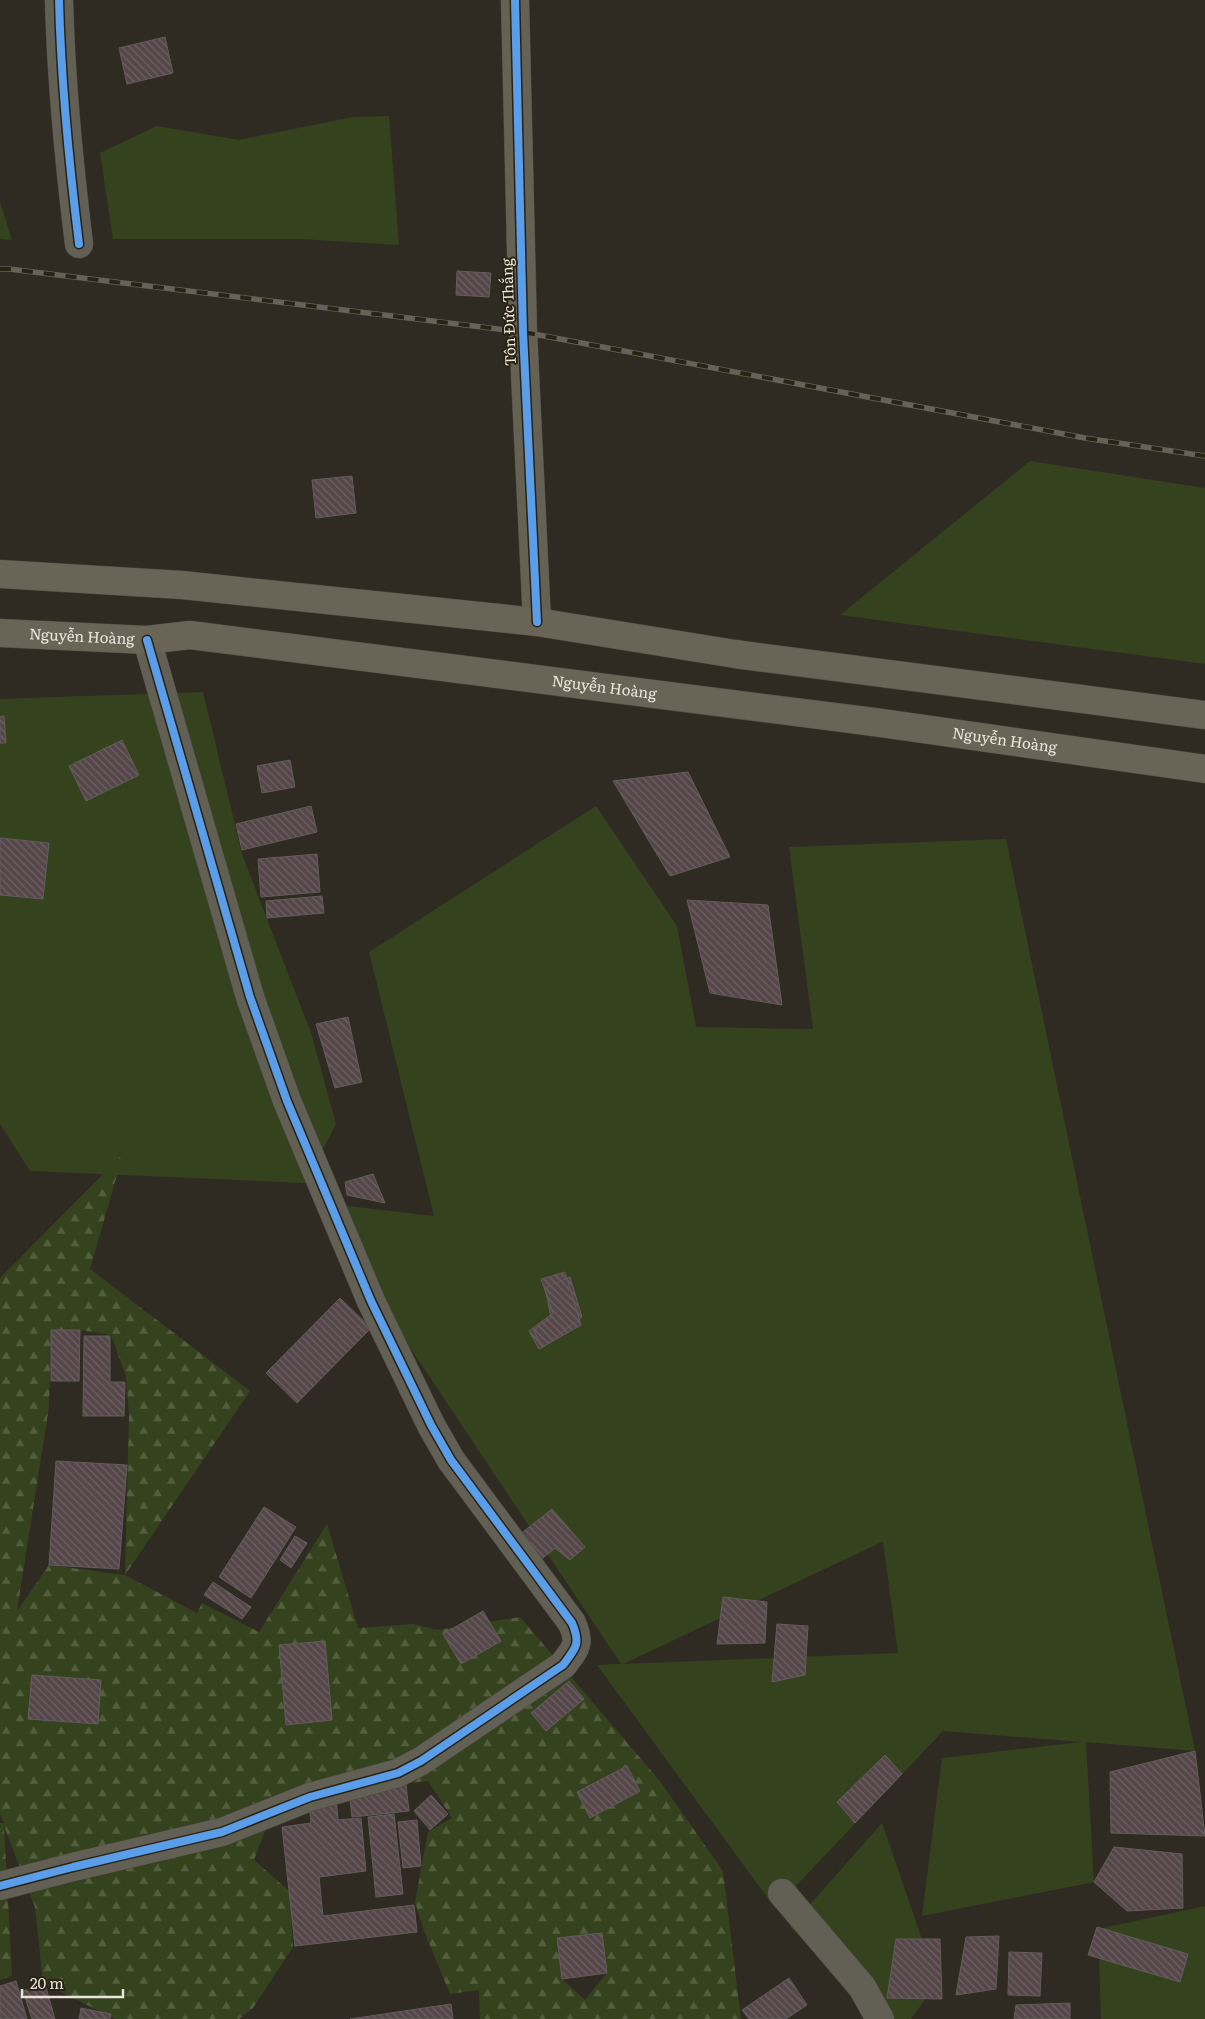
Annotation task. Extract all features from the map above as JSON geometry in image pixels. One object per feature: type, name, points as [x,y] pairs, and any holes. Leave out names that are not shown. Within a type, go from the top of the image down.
[{"type":"highway","points":[[0,574],[182,585],[537,622],[735,654],[1205,715]]},
{"type":"highway","name":"Nguyễn Hoàng","points":[[0,633],[147,640],[190,635],[200,636],[874,722],[1205,769]]},
{"type":"street","points":[[59,0],[60,58],[66,136],[79,244]]},
{"type":"street","name":"Tôn Đức Thắng","points":[[515,0],[523,332],[537,622]]},
{"type":"street","points":[[0,1886],[222,1832],[310,1797],[398,1773],[421,1761],[563,1665],[576,1648],[578,1637],[572,1623],[451,1460],[408,1379],[372,1301],[287,1101],[268,1051],[250,997],[147,640]]},
{"type":"street","points":[[782,1892],[862,1987],[880,2019]]},
{"type":"green space","points":[[389,116],[399,245],[301,239],[113,239],[100,153],[157,126],[239,140],[353,117]]},
{"type":"green space","points":[[0,202],[12,240],[0,239]]},
{"type":"green space","points":[[1030,461],[1205,488],[1205,664],[840,615]]},
{"type":"green space","points":[[203,692],[242,854],[311,1033],[336,1124],[305,1183],[30,1171],[0,1124],[0,699]]},
{"type":"green space","points":[[596,806],[677,926],[696,1027],[813,1029],[789,847],[1006,839],[1195,1751],[1086,1742],[1094,1882],[922,1916],[942,1758],[1082,1742],[943,1731],[775,1908],[597,1665],[621,1664],[313,1202],[434,1216],[369,952]],"holes":[[[882,1542],[898,1653],[623,1664]]]},
{"type":"green space","points":[[123,1154],[90,1269],[250,1391],[125,1575],[197,1613],[202,1603],[259,1632],[327,1524],[358,1628],[413,1624],[438,1630],[520,1617],[659,1780],[723,1871],[741,2019],[480,2019],[479,1990],[450,1994],[424,1931],[415,1902],[428,1832],[452,1818],[428,1781],[400,1784],[272,1812],[254,1860],[289,1891],[293,1947],[253,2008],[239,2019],[115,2019],[43,1983],[35,1907],[4,1826],[12,1976],[0,1980],[0,1823],[4,1823],[0,1814],[0,1278]],"holes":[[[51,1330],[80,1330],[111,1335],[126,1376],[129,1415],[125,1575],[49,1565],[17,1611],[49,1407]],[[324,1641],[332,1720],[286,1725],[279,1645]],[[32,1676],[101,1680],[98,1724],[28,1719]],[[601,1933],[607,1973],[585,2000],[562,1979],[557,1939]]]},
{"type":"green space","points":[[882,1823],[937,1983],[911,2019],[892,2019],[790,1927]]},
{"type":"green space","points":[[1205,1906],[1205,2019],[1101,2019],[1098,1929]]},
{"type":"building","points":[[165,37],[173,73],[127,84],[119,48]]},
{"type":"building","points":[[457,271],[491,273],[489,297],[456,295]]},
{"type":"building","points":[[352,476],[356,513],[316,518],[312,480]]},
{"type":"building","points":[[4,716],[6,743],[0,743],[0,717]]},
{"type":"building","points":[[122,740],[139,775],[86,801],[69,766]]},
{"type":"building","points":[[290,760],[295,787],[262,793],[257,766]]},
{"type":"building","points":[[688,772],[730,857],[670,876],[613,781]]},
{"type":"building","points":[[311,806],[317,832],[242,850],[236,824]]},
{"type":"building","points":[[0,838],[49,843],[43,899],[0,895]]},
{"type":"building","points":[[317,854],[320,892],[261,897],[258,859]]},
{"type":"building","points":[[322,896],[324,913],[267,918],[266,901]]},
{"type":"building","points":[[687,900],[768,905],[782,1005],[710,993]]},
{"type":"building","points":[[348,1017],[362,1082],[335,1088],[316,1024]]},
{"type":"building","points":[[373,1174],[385,1203],[347,1195],[345,1182]]},
{"type":"building","points":[[565,1272],[581,1325],[539,1349],[529,1331],[553,1313],[541,1279]]},
{"type":"building","points":[[570,1277],[582,1317],[542,1348],[534,1330],[551,1317],[545,1288]]},
{"type":"building","points":[[340,1298],[371,1328],[297,1403],[266,1373]]},
{"type":"building","points":[[51,1330],[80,1330],[79,1381],[51,1381]]},
{"type":"building","points":[[84,1336],[110,1336],[110,1382],[125,1382],[124,1416],[83,1416]]},
{"type":"building","points":[[56,1461],[127,1465],[119,1569],[49,1565]]},
{"type":"building","points":[[264,1507],[296,1527],[251,1598],[219,1577]]},
{"type":"building","points":[[552,1509],[585,1547],[570,1560],[555,1548],[537,1563],[514,1539]]},
{"type":"building","points":[[295,1536],[307,1543],[291,1568],[280,1560]]},
{"type":"building","points":[[213,1582],[251,1607],[242,1619],[204,1595]]},
{"type":"building","points":[[723,1597],[767,1602],[765,1643],[717,1644]]},
{"type":"building","points":[[483,1611],[501,1641],[461,1664],[443,1634]]},
{"type":"building","points":[[777,1624],[808,1626],[805,1675],[772,1682]]},
{"type":"building","points":[[325,1641],[332,1720],[286,1725],[279,1645]]},
{"type":"building","points":[[32,1675],[101,1680],[98,1724],[28,1719]]},
{"type":"building","points":[[569,1681],[584,1699],[546,1731],[531,1713]]},
{"type":"building","points":[[1195,1751],[1205,1836],[1111,1833],[1110,1772]]},
{"type":"building","points":[[885,1755],[902,1774],[855,1823],[837,1802]]},
{"type":"building","points":[[627,1766],[640,1791],[590,1818],[577,1792]]},
{"type":"building","points":[[406,1785],[409,1811],[352,1817],[349,1791]]},
{"type":"building","points":[[431,1795],[448,1814],[430,1830],[414,1811]]},
{"type":"building","points":[[336,1797],[338,1820],[361,1818],[366,1871],[319,1877],[323,1916],[414,1905],[417,1932],[295,1946],[282,1827],[311,1823],[309,1800]]},
{"type":"building","points":[[394,1814],[403,1894],[376,1897],[368,1817]]},
{"type":"building","points":[[417,1820],[421,1866],[403,1868],[398,1822]]},
{"type":"building","points":[[1114,1847],[1182,1854],[1183,1908],[1127,1911],[1094,1882]]},
{"type":"building","points":[[1097,1927],[1188,1954],[1180,1982],[1088,1955]]},
{"type":"building","points":[[602,1933],[607,1973],[562,1979],[557,1938]]},
{"type":"building","points":[[999,1936],[996,1989],[956,1995],[966,1937]]},
{"type":"building","points":[[896,1939],[940,1939],[942,1999],[887,1998]]},
{"type":"building","points":[[1009,1952],[1042,1953],[1040,1996],[1008,1995]]},
{"type":"building","points":[[789,1978],[807,2005],[786,2019],[749,2019],[742,2010]]},
{"type":"building","points":[[16,1981],[27,2019],[0,2019],[0,1986]]},
{"type":"building","points":[[45,1984],[55,2019],[32,2019],[23,1991]]},
{"type":"building","points":[[1070,2003],[1070,2019],[1014,2019],[1016,2005]]},
{"type":"building","points":[[451,2004],[453,2019],[350,2019]]},
{"type":"building","points":[[81,2008],[111,2014],[110,2019],[79,2019]]},
{"type":"railway","points":[[0,269],[523,332],[1085,438],[1205,456]]},
{"type":"cycle path","points":[[59,0],[66,122],[79,244]]},
{"type":"cycle path","points":[[515,0],[523,332],[537,622]]},
{"type":"cycle path","points":[[0,1886],[222,1832],[310,1797],[398,1773],[421,1761],[563,1665],[574,1650],[577,1641],[572,1623],[451,1460],[431,1425],[371,1301],[287,1101],[250,997],[147,640]]}]
